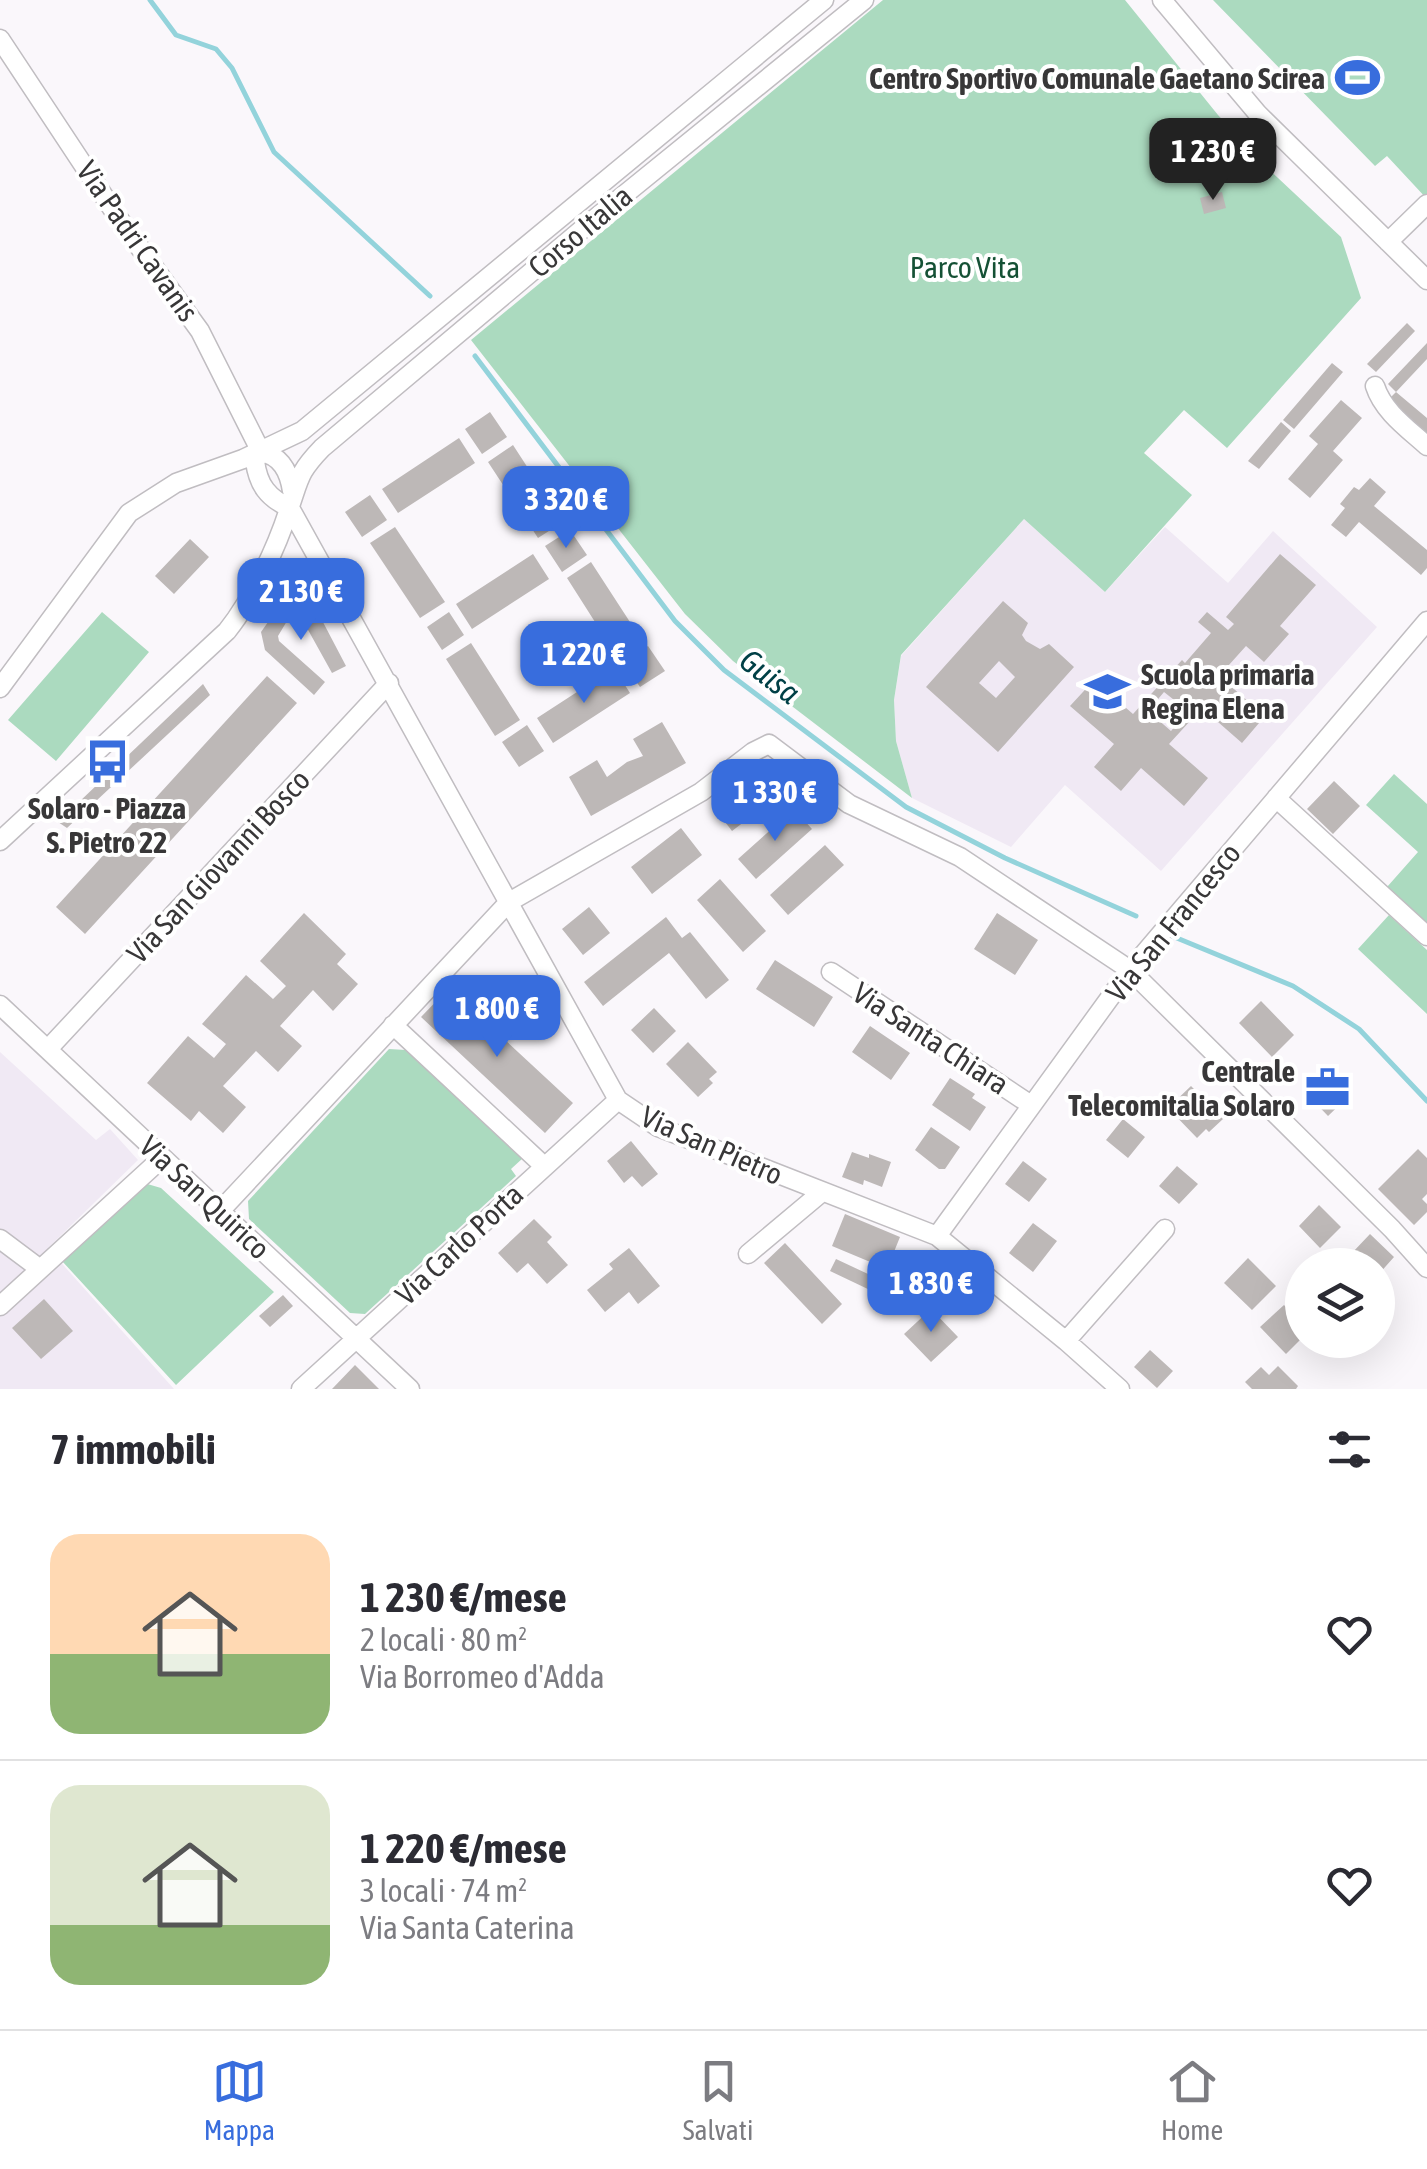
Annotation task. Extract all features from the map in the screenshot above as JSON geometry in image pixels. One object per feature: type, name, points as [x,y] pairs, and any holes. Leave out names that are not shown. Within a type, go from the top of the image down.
[{"type":"street","name":"Corso Italia","points":[[0,688],[129,512],[176,483],[261,452],[302,431],[824,0]]},
{"type":"street","name":"Corso Italia","points":[[291,501],[302,469],[337,436],[592,221],[864,0]]},
{"type":"street","points":[[1162,0],[1258,114],[1427,280]]},
{"type":"street","points":[[1175,0],[1258,114]]},
{"type":"street","name":"Via Padri Cavanis","points":[[0,39],[119,219],[200,331],[261,452]]},
{"type":"street","points":[[1388,242],[1427,204]]},
{"type":"street","points":[[1375,386],[1392,414],[1427,446]]},
{"type":"street","points":[[0,841],[227,630],[254,591],[291,501],[283,465],[261,452],[255,461],[262,486],[277,502],[291,501]]},
{"type":"street","name":"Via San Pietro","points":[[291,501],[618,1100],[658,1127],[936,1236],[1120,1389]]},
{"type":"street","name":"Via San Francesco","points":[[936,1236],[1130,970],[1427,622]]},
{"type":"street","name":"Via San Giovanni Bosco","points":[[48,1049],[389,683]]},
{"type":"street","points":[[220,1211],[509,902],[701,792],[760,747],[774,746],[849,804],[960,857],[1130,970],[1427,1268]]},
{"type":"street","points":[[1276,798],[1427,936]]},
{"type":"street","name":"Via Santa Chiara","points":[[831,972],[1032,1104]]},
{"type":"street","name":"Via San Quirico","points":[[0,1005],[410,1389]]},
{"type":"street","points":[[393,1025],[544,1166]]},
{"type":"street","name":"Via Carlo Porta","points":[[301,1389],[618,1100]]},
{"type":"street","points":[[0,1306],[162,1158]]},
{"type":"street","points":[[748,1254],[822,1192]]},
{"type":"street","points":[[1066,1341],[1165,1229]]},
{"type":"street","points":[[0,1240],[40,1269]]},
{"type":"shaded area","name":"Scuola primaria Regina Elena","points":[[1024,519],[1105,592],[1165,527],[1228,583],[1273,531],[1377,627],[1161,871],[1065,785],[1011,847],[912,798],[896,741],[894,700],[901,656]]},
{"type":"shaded area","points":[[0,1052],[96,1140],[110,1129],[138,1160],[48,1248],[174,1389],[0,1389]]},
{"type":"green space","name":"Parco Vita","points":[[883,0],[1125,0],[1218,115],[1263,164],[1341,237],[1361,298],[1227,448],[1184,410],[1144,453],[1192,495],[1105,592],[1024,519],[901,655],[894,700],[896,741],[912,798],[733,661],[685,614],[471,340]]},
{"type":"green space","name":"Centro Sportivo Comunale Gaetano Scirea","points":[[1213,0],[1427,0],[1427,199],[1387,156],[1375,166]]},
{"type":"green space","points":[[102,612],[149,652],[56,761],[8,720]]},
{"type":"green space","points":[[1394,774],[1427,804],[1427,924],[1387,887],[1418,852],[1366,805]]},
{"type":"green space","points":[[1389,915],[1427,950],[1427,1014],[1358,949]]},
{"type":"green space","points":[[389,1049],[406,1050],[523,1158],[511,1169],[516,1176],[365,1314],[350,1313],[249,1219],[248,1201]]},
{"type":"green space","points":[[144,1183],[161,1188],[274,1292],[176,1385],[62,1261]]},
{"type":"building","points":[[1222,192],[1226,208],[1204,214],[1200,198]]},
{"type":"building","points":[[1407,323],[1415,331],[1376,372],[1367,364]]},
{"type":"building","points":[[1427,343],[1427,359],[1396,392],[1388,384]]},
{"type":"building","points":[[1332,363],[1343,372],[1294,429],[1283,420]]},
{"type":"building","points":[[1396,392],[1427,418],[1427,433],[1388,400]]},
{"type":"building","points":[[1341,400],[1362,418],[1333,451],[1343,460],[1310,498],[1288,479],[1318,444],[1309,436]]},
{"type":"building","points":[[490,412],[507,437],[482,454],[465,429]]},
{"type":"building","points":[[1281,422],[1291,431],[1259,469],[1248,461]]},
{"type":"building","points":[[459,438],[475,463],[398,513],[382,489]]},
{"type":"building","points":[[513,445],[563,522],[538,538],[488,462]]},
{"type":"building","points":[[1370,478],[1386,492],[1374,506],[1427,550],[1427,568],[1421,575],[1359,522],[1346,537],[1331,525],[1345,508],[1340,504],[1354,487],[1359,490]]},
{"type":"building","points":[[370,495],[387,520],[362,537],[345,512]]},
{"type":"building","points":[[395,527],[445,602],[420,618],[370,543]]},
{"type":"building","points":[[570,530],[587,555],[562,572],[545,546]]},
{"type":"building","points":[[190,539],[209,557],[174,594],[155,576]]},
{"type":"building","points":[[533,554],[549,579],[472,629],[456,604]]},
{"type":"building","points":[[1280,554],[1316,585],[1280,626],[1289,634],[1264,662],[1246,646],[1219,676],[1265,716],[1242,743],[1202,708],[1169,744],[1208,778],[1184,806],[1141,768],[1121,791],[1094,767],[1114,744],[1070,706],[1094,680],[1133,714],[1211,633],[1198,622],[1207,612],[1228,630],[1234,624],[1226,617]],"holes":[[[1164,692],[1188,711],[1171,731],[1148,711]]]},
{"type":"building","points":[[591,562],[641,639],[616,655],[567,578]]},
{"type":"building","points":[[285,598],[314,605],[346,666],[332,673],[302,619],[290,616],[279,641],[325,682],[314,695],[265,650],[261,632]]},
{"type":"building","points":[[1003,601],[1028,623],[1022,635],[1026,641],[1040,649],[1049,644],[1074,667],[998,752],[926,687]],"holes":[[[999,661],[1015,677],[996,698],[979,683]]]},
{"type":"building","points":[[449,612],[464,635],[442,650],[427,627]]},
{"type":"building","points":[[471,643],[520,720],[495,736],[446,659]]},
{"type":"building","points":[[648,646],[665,671],[640,687],[623,662]]},
{"type":"building","points":[[614,668],[630,693],[553,743],[537,718]]},
{"type":"building","points":[[267,676],[297,703],[85,934],[56,907]]},
{"type":"building","points":[[203,684],[210,695],[67,828],[58,822]]},
{"type":"building","points":[[662,722],[686,763],[591,816],[569,777],[597,760],[607,777],[643,756],[633,739]]},
{"type":"building","points":[[527,725],[544,751],[519,767],[502,742]]},
{"type":"building","points":[[1334,781],[1360,806],[1333,834],[1307,809]]},
{"type":"building","points":[[744,787],[761,809],[732,831],[716,810]]},
{"type":"building","points":[[794,809],[812,829],[756,879],[738,859]]},
{"type":"building","points":[[681,828],[702,855],[652,894],[631,867]]},
{"type":"building","points":[[825,845],[844,865],[788,915],[770,895]]},
{"type":"building","points":[[720,879],[766,931],[743,952],[697,900]]},
{"type":"building","points":[[589,907],[610,933],[583,955],[562,929]]},
{"type":"building","points":[[304,913],[346,954],[337,964],[358,984],[333,1011],[313,990],[280,1026],[302,1046],[278,1072],[256,1051],[223,1086],[246,1107],[223,1133],[199,1111],[191,1121],[147,1083],[188,1036],[214,1058],[226,1044],[202,1024],[246,975],[273,999],[286,986],[260,961]]},
{"type":"building","points":[[997,913],[1038,940],[1015,975],[974,949]]},
{"type":"building","points":[[666,917],[682,938],[690,932],[729,980],[706,999],[669,953],[603,1006],[584,982]]},
{"type":"building","points":[[775,960],[833,997],[814,1027],[756,989]]},
{"type":"building","points":[[449,988],[573,1103],[545,1133],[421,1017]]},
{"type":"building","points":[[1261,1001],[1294,1035],[1272,1057],[1239,1023]]},
{"type":"building","points":[[654,1008],[676,1031],[653,1053],[631,1030]]},
{"type":"building","points":[[870,1026],[910,1053],[891,1080],[852,1052]]},
{"type":"building","points":[[688,1042],[717,1072],[709,1079],[713,1083],[698,1097],[666,1064]]},
{"type":"building","points":[[1328,1067],[1352,1093],[1328,1116],[1304,1091]]},
{"type":"building","points":[[950,1078],[975,1094],[972,1098],[986,1107],[970,1131],[932,1105]]},
{"type":"building","points":[[1191,1086],[1223,1119],[1197,1138],[1168,1108]]},
{"type":"building","points":[[1123,1119],[1145,1137],[1128,1158],[1106,1140]]},
{"type":"building","points":[[931,1127],[960,1147],[945,1169],[939,1169],[915,1150]]},
{"type":"building","points":[[631,1141],[658,1174],[642,1187],[632,1176],[624,1183],[607,1161]]},
{"type":"building","points":[[1418,1149],[1427,1158],[1427,1194],[1422,1199],[1427,1212],[1414,1225],[1378,1189]]},
{"type":"building","points":[[852,1152],[891,1162],[882,1187],[842,1177]]},
{"type":"building","points":[[1023,1161],[1047,1179],[1029,1202],[1005,1184]]},
{"type":"building","points":[[1177,1166],[1198,1184],[1179,1204],[1159,1186]]},
{"type":"building","points":[[1319,1205],[1341,1227],[1320,1248],[1299,1226]]},
{"type":"building","points":[[845,1214],[900,1237],[887,1269],[832,1246]]},
{"type":"building","points":[[534,1219],[552,1237],[547,1242],[568,1265],[547,1284],[528,1263],[517,1273],[498,1253]]},
{"type":"building","points":[[1033,1223],[1057,1241],[1033,1272],[1009,1253]]},
{"type":"building","points":[[1370,1234],[1385,1248],[1357,1248]]},
{"type":"building","points":[[785,1243],[842,1304],[822,1324],[764,1263]]},
{"type":"building","points":[[629,1248],[660,1286],[638,1304],[629,1292],[605,1312],[587,1290],[613,1269],[609,1264]]},
{"type":"building","points":[[1248,1258],[1276,1286],[1252,1310],[1224,1283]]},
{"type":"building","points":[[836,1259],[883,1281],[872,1291],[830,1271]]},
{"type":"building","points":[[283,1295],[293,1306],[270,1327],[259,1316]]},
{"type":"building","points":[[44,1299],[73,1331],[41,1359],[12,1328]]},
{"type":"building","points":[[1284,1305],[1285,1353],[1260,1327]]},
{"type":"building","points":[[931,1309],[958,1337],[931,1362],[904,1334]]},
{"type":"building","points":[[1150,1350],[1173,1371],[1157,1388],[1134,1367]]},
{"type":"building","points":[[355,1365],[379,1389],[332,1389]]},
{"type":"building","points":[[1278,1366],[1298,1386],[1296,1389],[1252,1389],[1245,1382],[1261,1367],[1269,1375]]},
{"type":"waterway","name":"Guisa","points":[[150,0],[176,35],[216,49],[232,68],[274,152],[430,296]]},
{"type":"waterway","name":"Guisa","points":[[475,356],[675,621],[724,670],[906,807],[1005,858],[1136,916]]},
{"type":"waterway","name":"Guisa","points":[[1172,936],[1293,986],[1359,1029],[1427,1101]]},
{"type":"place","name":"Centro Sportivo Comunale Gaetano Scirea","points":[[1358,78]]},
{"type":"place","name":"Scuola primaria Regina Elena","points":[[1108,691]]},
{"type":"place","name":"Solaro - Piazza S. Pietro 22","points":[[107,761]]},
{"type":"place","name":"Centrale Telecomitalia Solaro","points":[[1328,1088]]}]
